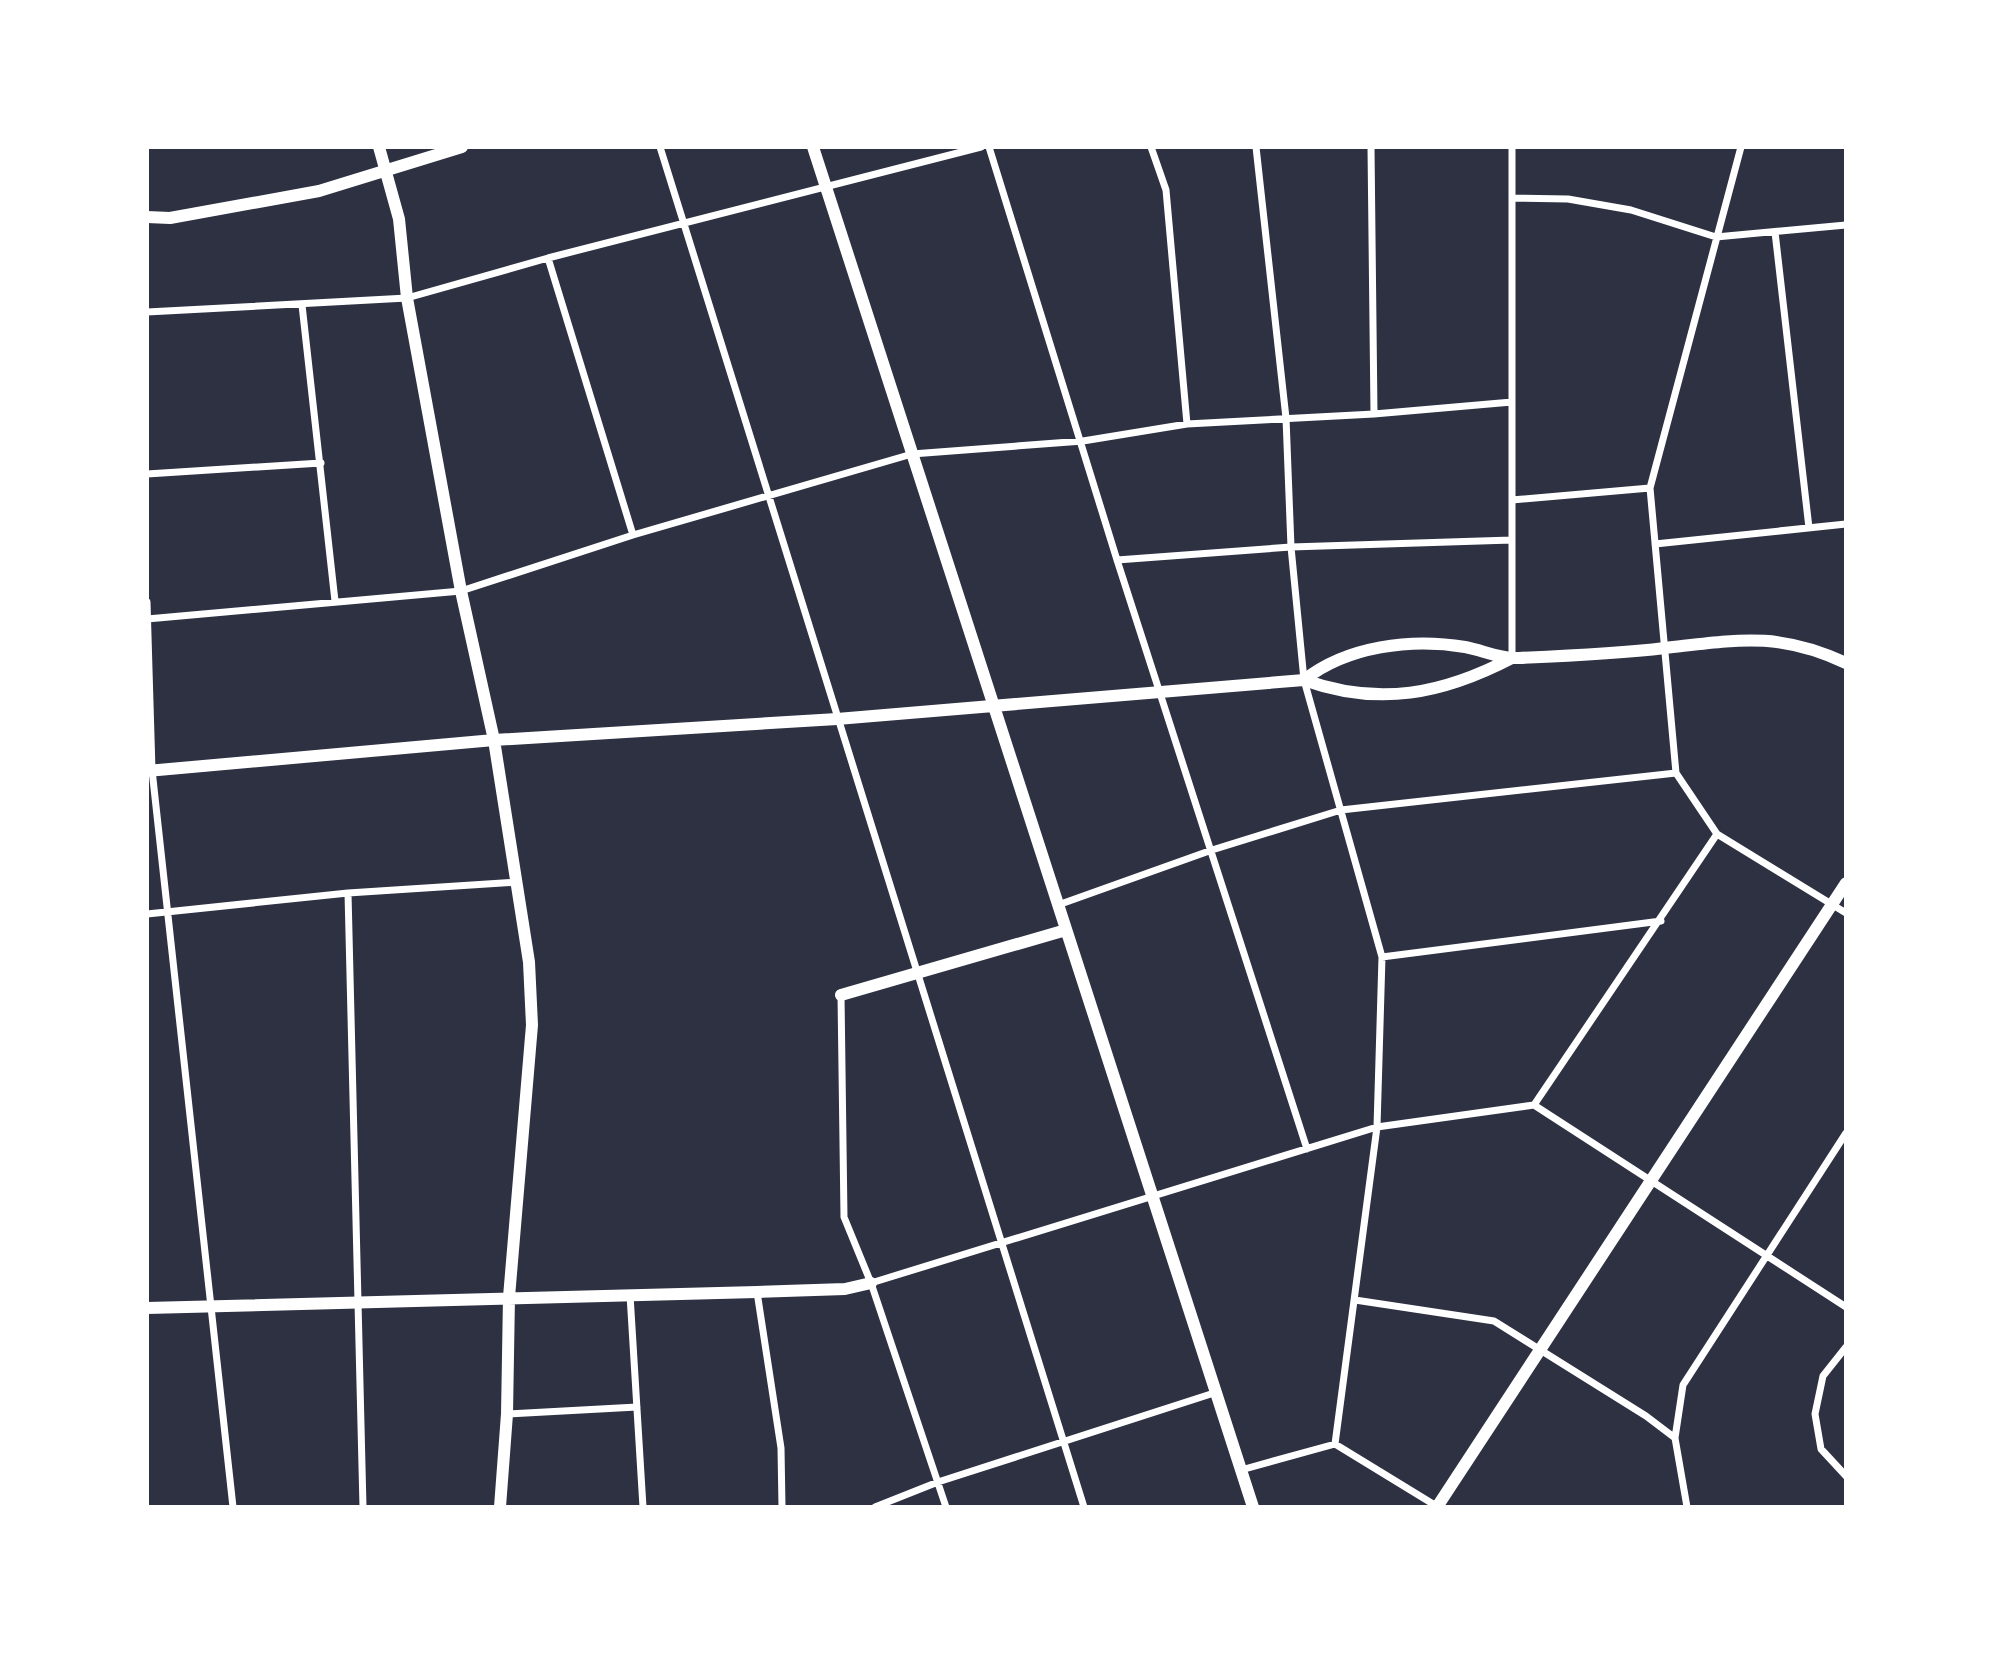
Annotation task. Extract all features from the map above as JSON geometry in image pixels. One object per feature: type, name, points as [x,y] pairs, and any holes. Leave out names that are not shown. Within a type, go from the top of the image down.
[{"type":"street","points":[[379,147],[399,219],[407,298],[461,591],[494,740],[529,962],[532,1025],[509,1297],[507,1414],[500,1507]]},
{"type":"street","points":[[147,217],[170,218],[319,191],[462,147]]},
{"type":"street","points":[[660,147],[1084,1507]]},
{"type":"street","points":[[813,147],[1253,1507]]},
{"type":"street","points":[[147,312],[407,298],[548,258],[981,147]]},
{"type":"street","points":[[989,147],[1083,441],[1117,560],[1307,1149]]},
{"type":"street","points":[[1151,147],[1166,190],[1187,424]]},
{"type":"street","points":[[1256,147],[1286,418],[1291,547],[1304,680],[1382,957],[1377,1127],[1335,1444]]},
{"type":"street","points":[[1371,147],[1374,414]]},
{"type":"street","points":[[1512,147],[1512,658]]},
{"type":"street","points":[[1741,147],[1650,488],[1676,774],[1717,835],[1846,913]]},
{"type":"street","points":[[1512,198],[1568,199],[1631,210],[1716,237],[1846,225]]},
{"type":"street","points":[[1775,232],[1809,528]]},
{"type":"street","points":[[548,258],[633,535]]},
{"type":"street","points":[[302,305],[335,601]]},
{"type":"street","points":[[147,619],[461,591],[633,535],[912,454],[1083,441],[1187,424],[1374,414],[1512,402]]},
{"type":"street","points":[[147,474],[321,463]]},
{"type":"street","points":[[1513,500],[1650,488]]},
{"type":"street","points":[[1655,544],[1846,524]]},
{"type":"street","points":[[1117,560],[1291,547],[1512,540]]},
{"type":"street","points":[[147,602],[150,771],[169,910],[233,1507]]},
{"type":"street","points":[[1304,680],[1326,663],[1357,652],[1393,646],[1463,647],[1512,658],[1665,648],[1726,639],[1773,640],[1819,650],[1846,663]]},
{"type":"street","points":[[150,771],[494,740],[837,719],[1304,680],[1336,692],[1428,692],[1475,678],[1512,658]]},
{"type":"street","points":[[1058,905],[1212,850],[1341,810],[1676,774]]},
{"type":"street","points":[[1534,1105],[1717,835]]},
{"type":"street","points":[[147,914],[348,893],[518,882]]},
{"type":"street","points":[[1241,1469],[1335,1444],[1438,1507],[1846,883]]},
{"type":"street","points":[[348,893],[363,1507]]},
{"type":"street","points":[[1382,957],[1661,921]]},
{"type":"street","points":[[946,1507],[871,1283],[844,1217],[841,995],[1066,930]]},
{"type":"street","points":[[147,1308],[845,1289],[1377,1127],[1534,1105],[1846,1307]]},
{"type":"street","points":[[1687,1507],[1675,1438],[1683,1385],[1846,1133]]},
{"type":"street","points":[[757,1292],[781,1448],[782,1507]]},
{"type":"street","points":[[630,1294],[643,1507]]},
{"type":"street","points":[[1354,1300],[1494,1321],[1646,1416],[1675,1438]]},
{"type":"street","points":[[1846,1347],[1823,1376],[1815,1414],[1821,1448],[1846,1476]]},
{"type":"street","points":[[874,1507],[937,1482],[1066,1443],[1214,1393]]},
{"type":"street","points":[[507,1414],[637,1407]]}]
